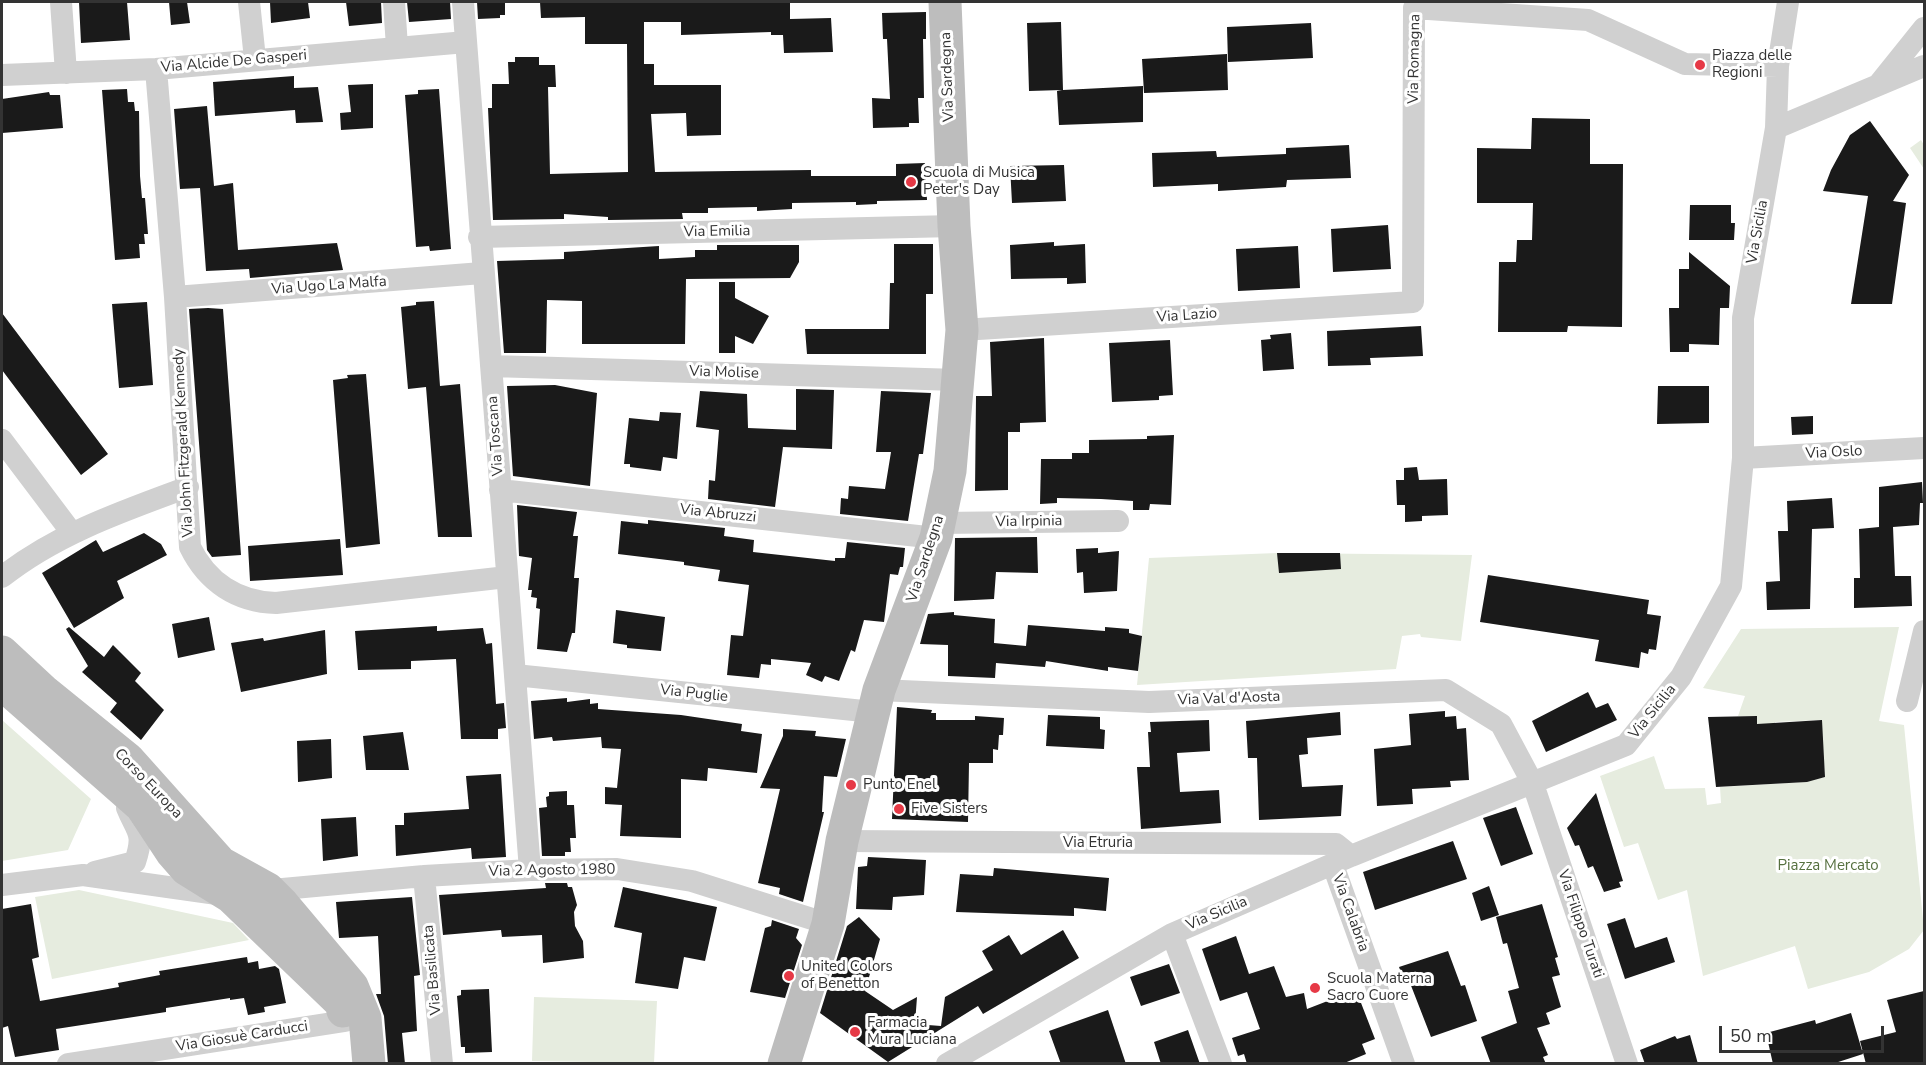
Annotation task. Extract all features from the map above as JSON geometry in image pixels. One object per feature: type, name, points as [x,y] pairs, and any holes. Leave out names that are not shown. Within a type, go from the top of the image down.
[{"type":"street","points":[[61,2],[66,73]]},
{"type":"street","points":[[249,2],[255,59]]},
{"type":"street","points":[[394,2],[397,47]]},
{"type":"street","name":"Via Toscana","points":[[463,2],[479,237],[530,870]]},
{"type":"street","name":"Via Sardegna","points":[[784,1064],[828,924],[842,841],[876,701],[938,530],[950,471],[962,330],[954,226],[945,2]]},
{"type":"street","name":"Via Sicilia","points":[[947,1064],[1172,934],[1342,861],[1626,746],[1681,677],[1731,586],[1743,458],[1743,318],[1776,128],[1778,66],[1788,2]]},
{"type":"street","name":"Via Romagna","points":[[1413,302],[1414,8],[1590,11]]},
{"type":"street","points":[[1590,11],[1685,64],[1778,66]]},
{"type":"street","points":[[1878,85],[1924,28]]},
{"type":"street","name":"Via Alcide De Gasperi","points":[[2,75],[156,69],[465,42]]},
{"type":"street","points":[[1776,128],[1924,66]]},
{"type":"street","name":"Via John Fitzgerald Kennedy","points":[[156,69],[175,297],[190,547],[200,567],[227,591],[254,602],[276,603],[507,577]]},
{"type":"street","name":"Via Emilia","points":[[479,237],[954,226]]},
{"type":"street","name":"Via Ugo La Malfa","points":[[175,297],[482,273]]},
{"type":"street","name":"Via Lazio","points":[[962,330],[1413,302]]},
{"type":"street","name":"Via Molise","points":[[491,366],[958,380]]},
{"type":"street","points":[[2,440],[72,533]]},
{"type":"street","name":"Via Oslo","points":[[1743,458],[1924,448]]},
{"type":"street","points":[[2,577],[19,563],[72,533],[188,487]]},
{"type":"street","name":"Via Abruzzi","points":[[500,490],[938,530]]},
{"type":"street","name":"Via Irpinia","points":[[938,530],[1118,521]]},
{"type":"street","points":[[1907,700],[1924,631]]},
{"type":"street","name":"Corso Europa","points":[[2,652],[44,691],[128,759],[221,863],[268,889],[352,986],[365,1018],[369,1064]]},
{"type":"street","name":"Via Puglie","points":[[515,675],[876,701]]},
{"type":"street","name":"Corso Europa","points":[[2,684],[141,806],[172,853],[186,869],[231,897],[341,1003],[349,1064]]},
{"type":"street","name":"Via Val d'Aosta","points":[[876,701],[1149,702],[1446,690],[1502,724],[1533,784]]},
{"type":"street","name":"Via Filippo Turati","points":[[1533,784],[1627,1064]]},
{"type":"street","name":"Corso Europa","points":[[83,875],[135,862],[140,846],[140,831],[128,810],[126,794]]},
{"type":"street","name":"Via Etruria","points":[[842,841],[1336,844],[1342,861]]},
{"type":"street","name":"Via Calabria","points":[[1342,861],[1404,1064]]},
{"type":"street","name":"Via 2 Agosto 1980","points":[[268,889],[424,876],[530,870],[617,869],[692,881],[828,924]]},
{"type":"street","points":[[2,885],[83,875],[231,897],[268,889]]},
{"type":"street","name":"Via Basilicata","points":[[424,876],[442,1064]]},
{"type":"street","points":[[1172,934],[1221,1064]]},
{"type":"street","name":"Via Giosuè Carducci","points":[[68,1064],[345,1021]]},
{"type":"green space","points":[[1921,140],[1924,145],[1924,169],[1910,148]]},
{"type":"green space","points":[[1277,553],[1472,555],[1461,641],[1421,637],[1420,634],[1402,636],[1396,669],[1137,685],[1149,558]]},
{"type":"green space","name":"Piazza Mercato","points":[[1899,627],[1879,721],[1904,725],[1924,930],[1909,949],[1869,972],[1808,989],[1795,946],[1703,976],[1687,890],[1658,900],[1638,843],[1624,847],[1600,776],[1654,756],[1665,789],[1705,788],[1707,805],[1721,803],[1720,787],[1804,782],[1825,777],[1821,720],[1775,722],[1775,732],[1758,733],[1756,716],[1738,716],[1745,696],[1703,688],[1741,629]]},
{"type":"green space","points":[[2,720],[91,799],[68,850],[2,861]]},
{"type":"green space","points":[[79,890],[233,923],[249,940],[52,979],[35,897]]},
{"type":"green space","points":[[534,997],[657,1001],[654,1063],[532,1061]]},
{"type":"building","points":[[79,2],[127,2],[130,40],[81,43]]},
{"type":"building","points":[[169,2],[187,2],[190,23],[171,25]]},
{"type":"building","points":[[270,2],[308,2],[310,18],[271,23]]},
{"type":"building","points":[[346,2],[381,2],[382,23],[349,26]]},
{"type":"building","points":[[407,2],[450,2],[451,19],[409,22]]},
{"type":"building","points":[[477,2],[505,2],[505,15],[500,15],[500,18],[478,19]]},
{"type":"building","points":[[540,2],[790,2],[790,19],[831,18],[833,52],[784,53],[783,35],[771,35],[771,32],[681,35],[681,22],[644,22],[644,64],[654,64],[654,85],[721,85],[721,135],[687,136],[686,113],[651,114],[655,172],[811,170],[811,176],[896,176],[896,164],[925,163],[927,200],[877,201],[877,204],[856,205],[856,202],[792,203],[792,209],[757,211],[757,207],[708,208],[708,213],[682,213],[683,219],[608,220],[608,217],[564,214],[564,219],[493,220],[488,108],[492,108],[492,84],[509,84],[508,62],[515,62],[515,57],[539,57],[539,65],[555,65],[556,87],[548,87],[550,174],[628,172],[627,44],[585,44],[585,17],[541,18]]},
{"type":"building","points":[[926,12],[926,39],[923,39],[924,98],[918,98],[919,123],[909,123],[909,127],[873,128],[872,98],[890,99],[887,39],[883,39],[882,13]]},
{"type":"building","points":[[1061,22],[1063,90],[1143,86],[1143,122],[1059,125],[1057,91],[1062,90],[1029,91],[1027,23]]},
{"type":"building","points":[[1311,23],[1313,58],[1228,62],[1227,27]]},
{"type":"building","points":[[1227,54],[1228,90],[1144,93],[1142,59]]},
{"type":"building","points":[[294,76],[294,88],[318,87],[323,122],[296,123],[295,110],[215,116],[213,82]]},
{"type":"building","points":[[373,84],[373,128],[341,130],[340,113],[351,112],[348,85]]},
{"type":"building","points":[[127,89],[128,102],[134,102],[135,111],[139,111],[140,176],[142,198],[145,198],[148,234],[144,234],[145,244],[139,244],[140,258],[115,260],[102,90]]},
{"type":"building","points":[[439,89],[451,249],[430,251],[429,246],[416,247],[405,95],[418,94],[418,90]]},
{"type":"building","points":[[49,92],[50,95],[60,95],[63,128],[2,133],[2,99]]},
{"type":"building","points":[[207,106],[214,186],[233,183],[238,250],[337,243],[343,270],[250,278],[249,269],[206,271],[200,188],[180,189],[174,109]]},
{"type":"building","points":[[1532,118],[1590,119],[1590,164],[1623,164],[1622,327],[1568,326],[1567,332],[1498,332],[1499,262],[1516,262],[1517,240],[1532,240],[1533,203],[1477,203],[1477,148],[1531,149]]},
{"type":"building","points":[[1870,121],[1909,175],[1893,201],[1906,203],[1892,304],[1851,304],[1868,196],[1823,191],[1831,170],[1850,135]]},
{"type":"building","points":[[1349,145],[1351,178],[1287,180],[1286,187],[1218,191],[1218,184],[1153,187],[1152,153],[1216,151],[1217,157],[1286,154],[1286,148]]},
{"type":"building","points":[[1064,165],[1066,201],[1012,203],[1010,166]]},
{"type":"building","points":[[1690,205],[1731,205],[1731,223],[1735,223],[1734,240],[1689,240]]},
{"type":"building","points":[[1388,225],[1391,269],[1333,272],[1331,229]]},
{"type":"building","points":[[1054,242],[1054,246],[1085,244],[1086,283],[1067,284],[1067,278],[1011,279],[1010,245]]},
{"type":"building","points":[[894,244],[933,244],[933,294],[926,294],[926,354],[807,354],[805,329],[889,329],[890,283],[894,283]]},
{"type":"building","points":[[717,245],[799,245],[799,262],[790,278],[686,279],[685,344],[582,344],[582,301],[547,300],[546,353],[504,353],[497,261],[564,259],[564,252],[659,246],[659,259],[695,257],[695,250],[717,250]]},
{"type":"building","points":[[1298,246],[1300,288],[1238,291],[1236,249]]},
{"type":"building","points":[[1689,252],[1730,286],[1729,308],[1720,308],[1719,345],[1689,344],[1689,352],[1670,352],[1669,308],[1679,308],[1679,269],[1689,269]]},
{"type":"building","points":[[719,282],[735,282],[735,298],[769,316],[753,344],[735,336],[735,353],[719,353]]},
{"type":"building","points":[[434,301],[440,386],[460,384],[472,537],[438,537],[426,387],[408,389],[401,307],[416,305],[416,302]]},
{"type":"building","points":[[147,302],[153,385],[119,388],[112,304]]},
{"type":"building","points":[[189,309],[223,309],[241,555],[212,557],[207,550]]},
{"type":"building","points":[[2,313],[108,454],[81,475],[2,370]]},
{"type":"building","points":[[1421,326],[1423,356],[1370,358],[1371,365],[1328,366],[1327,331]]},
{"type":"building","points":[[1291,333],[1294,369],[1263,371],[1261,340],[1271,339],[1270,335]]},
{"type":"building","points":[[1044,338],[1046,422],[1020,423],[1020,432],[1008,432],[1008,490],[975,491],[976,396],[992,396],[990,342]]},
{"type":"building","points":[[1170,340],[1173,395],[1159,396],[1159,400],[1112,402],[1109,343]]},
{"type":"building","points":[[366,374],[380,544],[346,548],[333,380],[348,378],[347,375]]},
{"type":"building","points":[[555,385],[597,393],[590,486],[513,476],[507,386]]},
{"type":"building","points":[[1658,386],[1709,386],[1709,423],[1657,424]]},
{"type":"building","points":[[796,389],[834,390],[832,449],[783,447],[775,507],[708,499],[709,480],[715,481],[719,430],[696,427],[700,391],[747,394],[748,428],[796,430]]},
{"type":"building","points":[[881,391],[931,393],[923,454],[919,454],[908,521],[840,514],[841,498],[848,499],[849,486],[885,489],[891,452],[876,452]]},
{"type":"building","points":[[660,412],[681,413],[677,459],[663,457],[661,471],[630,467],[630,464],[624,464],[629,418],[659,421]]},
{"type":"building","points":[[1813,416],[1813,434],[1792,435],[1791,417]]},
{"type":"building","points":[[1174,435],[1171,505],[1150,504],[1149,510],[1133,510],[1133,501],[1057,498],[1057,503],[1040,504],[1041,459],[1072,459],[1072,453],[1089,453],[1089,440],[1147,439],[1147,436]]},
{"type":"building","points":[[1417,467],[1419,480],[1447,479],[1448,515],[1422,516],[1422,521],[1405,522],[1405,505],[1397,505],[1396,480],[1404,480],[1404,468]]},
{"type":"building","points":[[1922,482],[1923,503],[1920,503],[1919,525],[1893,527],[1895,576],[1911,576],[1912,606],[1854,608],[1854,578],[1860,578],[1859,529],[1879,527],[1879,487]]},
{"type":"building","points":[[1832,498],[1834,528],[1812,529],[1810,609],[1767,610],[1766,582],[1780,581],[1778,531],[1788,531],[1787,501]]},
{"type":"building","points":[[517,505],[577,512],[573,536],[578,536],[574,578],[579,578],[575,633],[572,633],[567,652],[537,649],[540,609],[536,608],[537,598],[531,597],[532,590],[528,590],[532,558],[519,556]]},
{"type":"building","points":[[648,520],[725,528],[724,536],[754,540],[753,552],[835,561],[835,558],[845,558],[847,542],[905,548],[903,567],[900,567],[898,575],[890,574],[884,622],[864,620],[855,652],[851,650],[839,681],[825,676],[822,682],[806,675],[811,663],[771,659],[771,665],[761,664],[759,678],[727,675],[731,635],[743,636],[749,585],[718,581],[720,570],[684,565],[684,562],[618,554],[621,521],[648,524]]},
{"type":"building","points":[[144,533],[161,544],[167,555],[117,581],[124,598],[74,628],[42,573],[96,540],[103,552]]},
{"type":"building","points":[[1037,537],[1038,573],[996,572],[994,599],[954,601],[955,538]]},
{"type":"building","points":[[340,539],[343,575],[250,581],[248,546]]},
{"type":"building","points":[[1098,548],[1098,553],[1119,551],[1117,591],[1084,593],[1083,572],[1077,573],[1076,549]]},
{"type":"building","points":[[1277,553],[1340,553],[1341,569],[1279,573]]},
{"type":"building","points":[[1488,575],[1649,600],[1647,614],[1661,616],[1656,650],[1649,649],[1648,654],[1641,652],[1639,668],[1595,661],[1599,640],[1480,622]]},
{"type":"building","points":[[616,610],[665,617],[661,651],[627,648],[627,645],[613,643]]},
{"type":"building","points":[[954,612],[954,615],[995,619],[994,643],[1026,646],[1028,625],[1105,631],[1105,627],[1129,629],[1129,633],[1142,636],[1138,671],[1108,667],[1108,671],[1046,661],[1045,667],[996,663],[995,678],[948,676],[948,645],[920,644],[928,614]]},
{"type":"building","points":[[209,617],[215,650],[178,658],[172,624]]},
{"type":"building","points":[[437,626],[437,631],[483,628],[486,644],[492,643],[496,704],[504,703],[506,728],[498,729],[498,739],[461,739],[456,659],[411,661],[411,669],[358,670],[355,631]]},
{"type":"building","points":[[69,627],[104,657],[113,645],[141,673],[135,681],[164,710],[141,740],[110,712],[117,703],[82,672],[88,666],[66,629]]},
{"type":"building","points":[[325,630],[327,674],[241,692],[231,643],[263,638],[264,641]]},
{"type":"building","points":[[1588,692],[1596,708],[1608,703],[1617,720],[1546,752],[1532,721]]},
{"type":"building","points":[[567,698],[567,702],[590,699],[590,704],[598,703],[598,709],[681,715],[742,724],[741,731],[762,734],[757,773],[708,768],[707,781],[681,779],[681,838],[620,836],[622,805],[605,804],[605,787],[617,788],[621,749],[602,748],[601,737],[553,741],[552,737],[534,739],[531,701]]},
{"type":"building","points":[[897,707],[932,710],[931,713],[936,713],[936,720],[975,720],[975,716],[1004,718],[1003,735],[999,735],[998,750],[993,749],[993,763],[969,763],[968,822],[892,819]]},
{"type":"building","points":[[1445,711],[1445,717],[1456,716],[1457,729],[1466,728],[1469,780],[1450,781],[1451,787],[1412,789],[1413,804],[1377,806],[1374,749],[1411,745],[1409,714]]},
{"type":"building","points":[[1340,712],[1341,735],[1307,738],[1308,754],[1299,755],[1302,787],[1343,785],[1341,816],[1259,820],[1257,758],[1248,758],[1246,721]]},
{"type":"building","points":[[1048,715],[1100,717],[1100,729],[1105,730],[1104,749],[1046,746]]},
{"type":"building","points":[[1757,716],[1757,724],[1822,720],[1825,777],[1807,782],[1716,787],[1708,717]]},
{"type":"building","points":[[1209,720],[1210,751],[1177,753],[1180,792],[1219,790],[1221,823],[1141,829],[1137,767],[1150,767],[1148,732],[1151,732],[1150,722]]},
{"type":"building","points":[[783,729],[816,731],[815,736],[846,739],[837,777],[824,776],[822,812],[824,812],[803,902],[779,894],[780,888],[758,883],[780,789],[760,788],[783,736]]},
{"type":"building","points":[[403,732],[409,770],[366,770],[363,736]]},
{"type":"building","points":[[331,739],[332,778],[298,782],[297,741]]},
{"type":"building","points":[[501,774],[506,857],[472,859],[471,848],[396,856],[395,825],[404,825],[404,813],[469,809],[466,776]]},
{"type":"building","points":[[567,791],[567,805],[574,805],[576,838],[570,838],[571,852],[565,852],[565,856],[542,856],[539,808],[547,807],[546,797],[549,796],[549,792]]},
{"type":"building","points":[[1596,793],[1623,881],[1619,882],[1621,887],[1604,892],[1593,866],[1588,868],[1579,845],[1575,846],[1567,828]]},
{"type":"building","points":[[1516,807],[1533,854],[1501,866],[1483,818]]},
{"type":"building","points":[[356,817],[358,856],[323,861],[321,819]]},
{"type":"building","points":[[1453,841],[1467,879],[1375,910],[1363,872]]},
{"type":"building","points":[[868,857],[926,860],[924,895],[893,897],[892,910],[856,909],[858,867],[867,866]]},
{"type":"building","points":[[994,868],[1109,878],[1106,911],[1074,908],[1074,916],[956,912],[960,874],[993,876]]},
{"type":"building","points":[[545,883],[567,883],[568,887],[572,887],[577,905],[574,912],[575,926],[583,941],[584,958],[543,963],[542,935],[502,937],[501,930],[443,935],[439,895],[546,888]]},
{"type":"building","points":[[1489,886],[1499,915],[1481,921],[1472,893]]},
{"type":"building","points":[[623,887],[717,907],[705,961],[684,957],[678,989],[635,983],[642,933],[614,927]]},
{"type":"building","points":[[412,897],[420,975],[414,976],[417,1031],[402,1033],[405,1064],[388,1064],[384,1016],[376,994],[381,994],[378,936],[339,938],[336,902]]},
{"type":"building","points":[[31,904],[39,957],[32,959],[40,1001],[119,987],[118,983],[160,975],[159,971],[247,957],[248,963],[258,961],[259,969],[275,966],[279,969],[286,1003],[264,1007],[265,1012],[248,1015],[244,998],[230,1000],[230,998],[166,1008],[166,1012],[56,1029],[59,1050],[15,1057],[8,1026],[2,1028],[2,909]]},
{"type":"building","points":[[1542,904],[1558,957],[1555,958],[1560,975],[1552,977],[1561,1007],[1546,1013],[1550,1024],[1537,1028],[1548,1055],[1543,1057],[1546,1064],[1491,1064],[1481,1037],[1517,1023],[1508,991],[1519,988],[1507,943],[1503,944],[1496,917]]},
{"type":"building","points":[[859,917],[880,939],[865,991],[893,1010],[917,997],[915,1024],[941,1026],[945,997],[993,970],[982,951],[1009,935],[1021,955],[1063,930],[1079,958],[983,1014],[978,1006],[888,1062],[820,1013],[847,926]]},
{"type":"building","points":[[1625,918],[1635,948],[1667,937],[1675,962],[1625,979],[1607,924]]},
{"type":"building","points":[[772,920],[799,929],[796,938],[802,945],[785,998],[750,992],[765,928],[771,926]]},
{"type":"building","points":[[1236,936],[1249,974],[1274,966],[1286,997],[1304,993],[1307,1009],[1356,990],[1375,1039],[1362,1044],[1366,1054],[1342,1064],[1247,1064],[1244,1054],[1238,1056],[1232,1038],[1260,1029],[1247,992],[1220,1001],[1202,949]]},
{"type":"building","points":[[1448,951],[1461,986],[1465,985],[1477,1021],[1431,1037],[1410,983],[1405,984],[1399,967]]},
{"type":"building","points":[[1169,964],[1180,993],[1141,1006],[1130,977]]},
{"type":"building","points":[[489,989],[492,1052],[465,1053],[465,1047],[461,1047],[457,996],[461,995],[461,990]]},
{"type":"building","points":[[1924,991],[1924,1064],[1866,1064],[1860,1041],[1896,1032],[1887,1000]]},
{"type":"building","points":[[1108,1010],[1126,1064],[1061,1064],[1049,1031]]},
{"type":"building","points":[[1851,1013],[1863,1054],[1832,1064],[1773,1064],[1766,1033],[1815,1020],[1816,1024]]},
{"type":"building","points":[[1188,1030],[1200,1064],[1161,1064],[1154,1042]]},
{"type":"building","points":[[1690,1035],[1698,1064],[1645,1064],[1640,1050],[1675,1036],[1677,1039]]},
{"type":"place","name":"Piazza delle Regioni","points":[[1700,65]]},
{"type":"place","name":"Scuola di Musica Peter's Day","points":[[911,182]]},
{"type":"place","name":"Punto Enel","points":[[851,785]]},
{"type":"place","name":"Five Sisters","points":[[899,809]]},
{"type":"place","name":"United Colors of Benetton","points":[[789,976]]},
{"type":"place","name":"Scuola Materna Sacro Cuore","points":[[1315,988]]},
{"type":"place","name":"Farmacia Mura Luciana","points":[[855,1032]]}]
